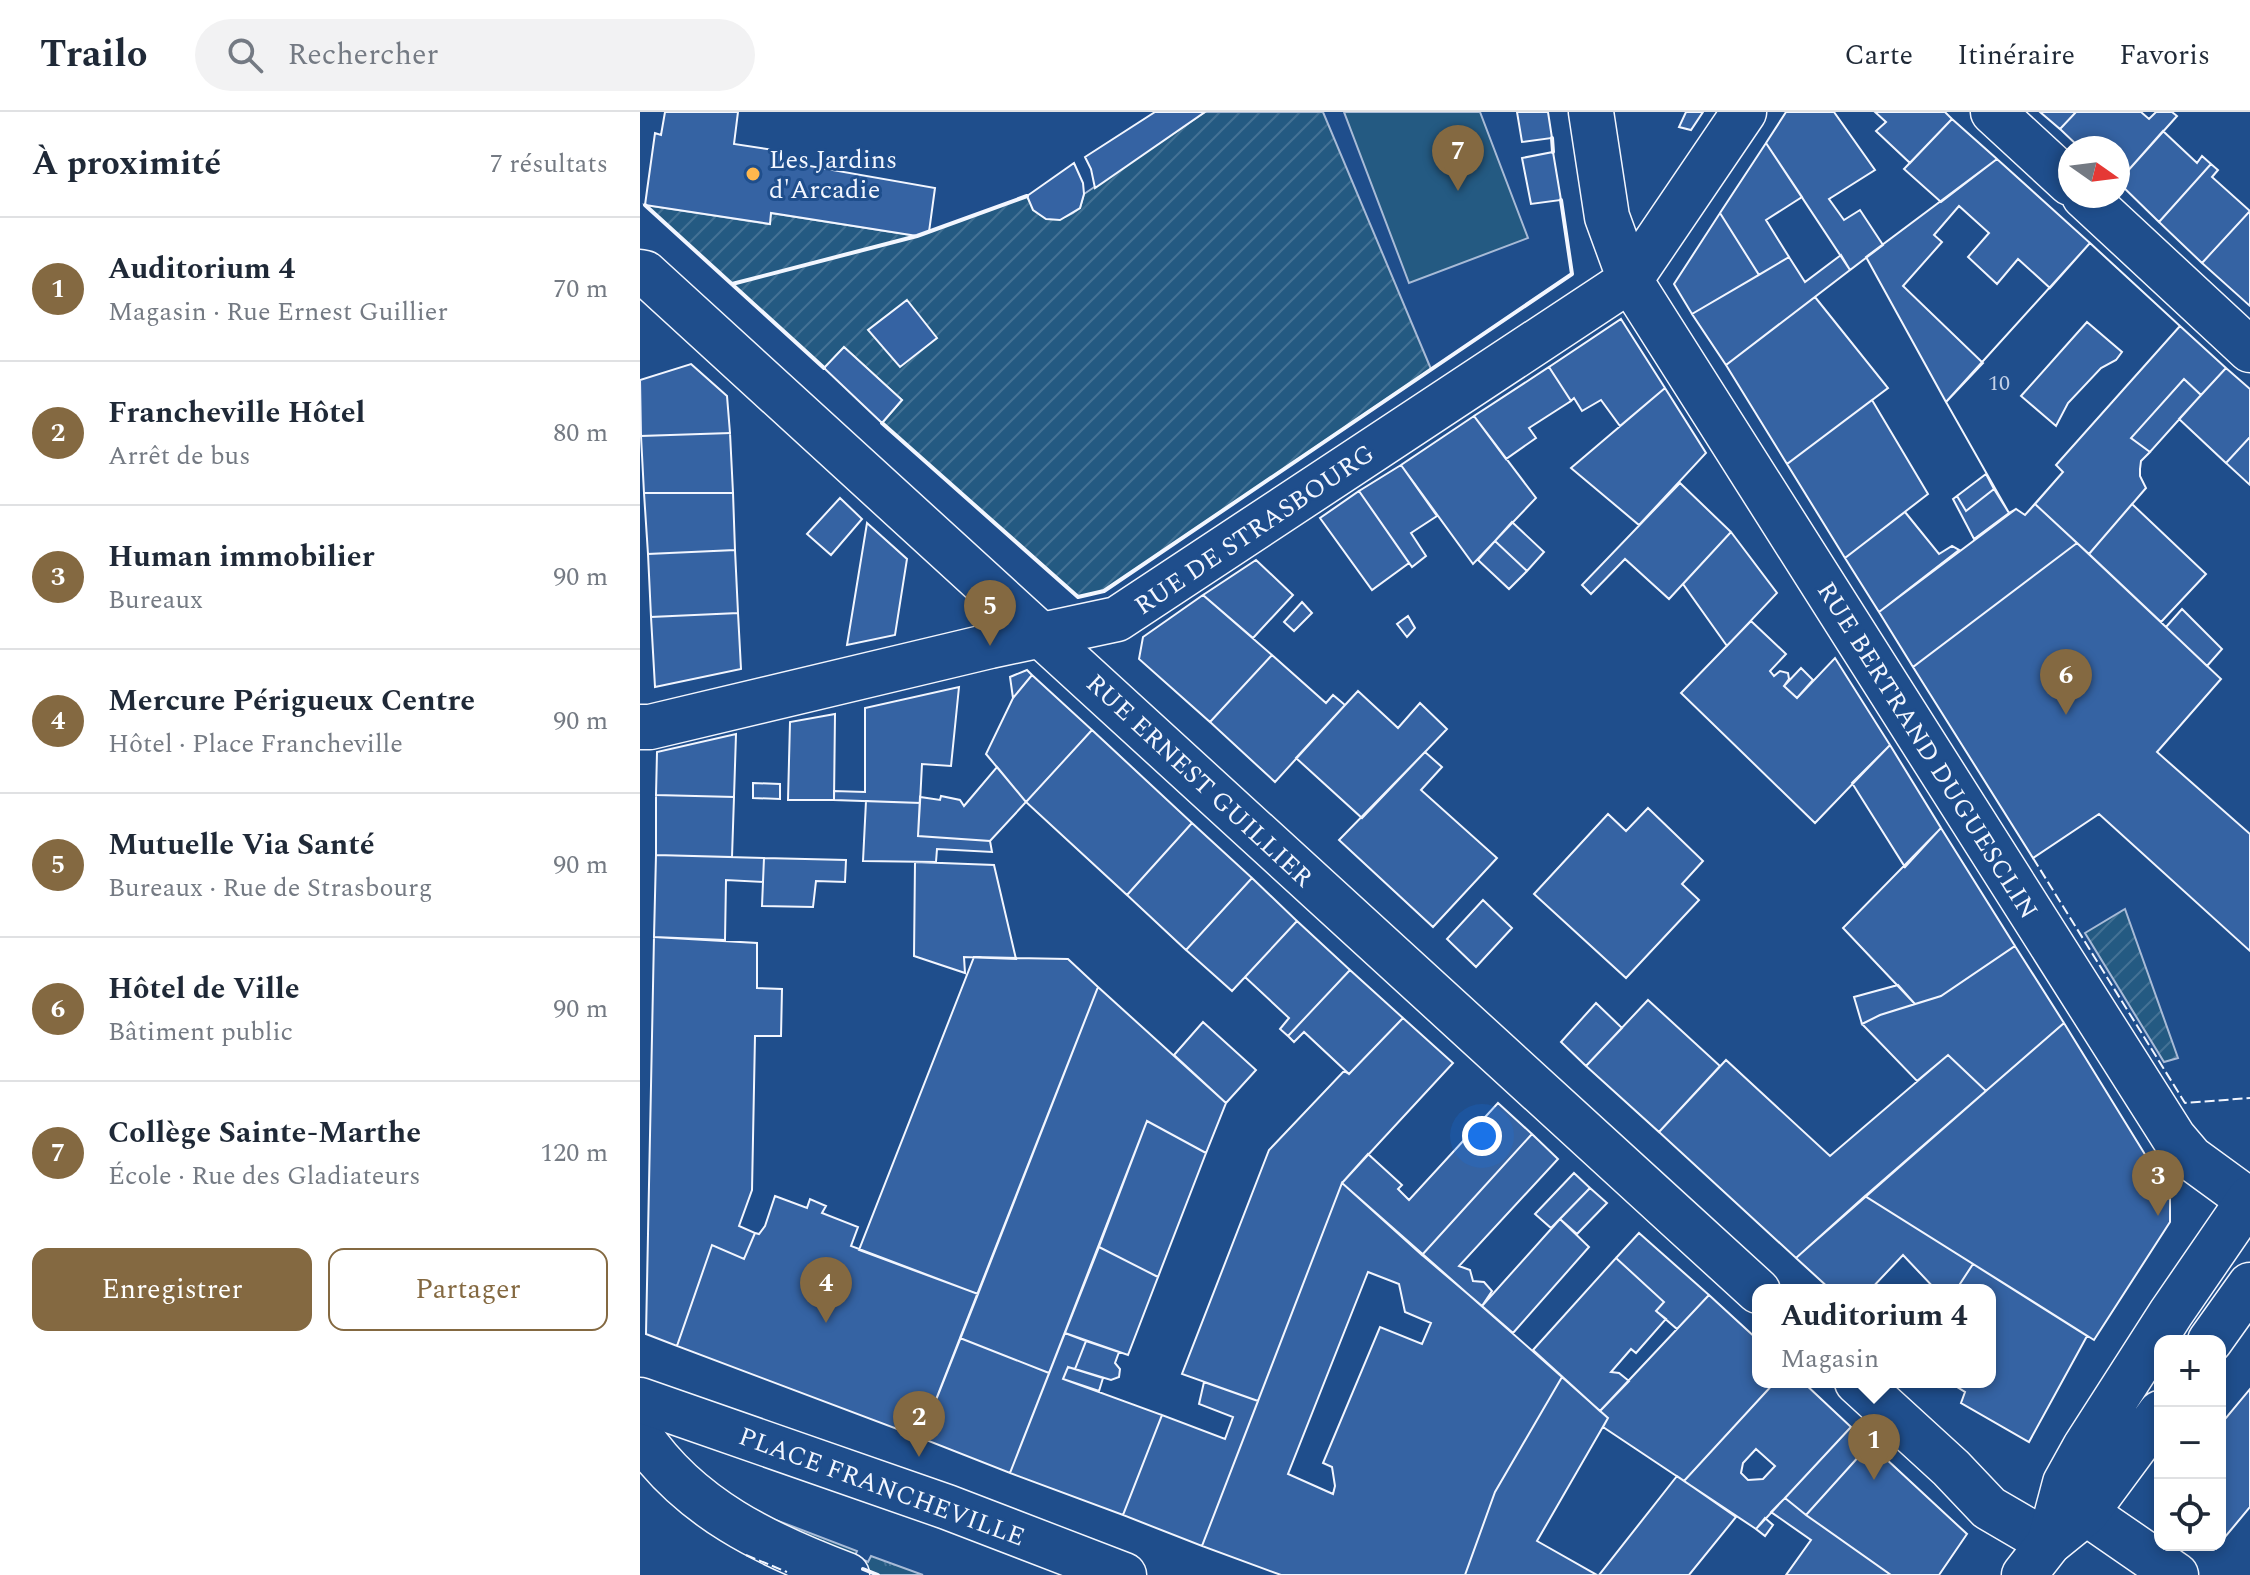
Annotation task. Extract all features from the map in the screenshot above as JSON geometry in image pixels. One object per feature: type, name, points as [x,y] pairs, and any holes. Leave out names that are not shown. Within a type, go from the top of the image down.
[{"type":"street","name":"RUE BERTRAND DUGUESCLIN","points":[[1591,112],[1607,217],[1630,280],[2174,1138],[2191,1158],[2250,1200]]},
{"type":"street","name":"RUE DE STRASBOURG","points":[[640,727],[1117,619],[1630,280],[1744,112]]},
{"type":"street","points":[[1993,112],[2058,172]]},
{"type":"street","points":[[2097,208],[2250,350]]},
{"type":"street","name":"RUE ERNEST GUILLIER","points":[[640,272],[645,273],[1752,1286]]},
{"type":"street","points":[[2036,1559],[2065,1483],[2085,1447],[2171,1313],[2250,1200]]},
{"type":"street","points":[[2214,1335],[2250,1285]]},
{"type":"street","points":[[1864,1388],[1951,1468],[2036,1559]]},
{"type":"street","name":"PLACE FRANCHEVILLE","points":[[640,1400],[947,1507],[1124,1575]]},
{"type":"street","points":[[2036,1559],[2086,1513],[2154,1421]]},
{"type":"street","points":[[640,1435],[672,1477],[702,1503],[756,1535],[847,1575]]},
{"type":"street","points":[[2086,1513],[2176,1575]]},
{"type":"green space","points":[[1205,112],[1323,112],[1431,369],[1104,591],[1078,597],[882,423],[902,400],[845,348],[824,368],[645,205],[769,224],[771,213],[917,236],[1027,196],[1043,216],[1056,219],[1072,214],[1080,208],[1084,194]]},
{"type":"green space","points":[[1344,112],[1480,112],[1528,238],[1409,283]]},
{"type":"green space","points":[[2125,909],[2178,1058],[2164,1062],[2085,933]]},
{"type":"green space","points":[[734,1504],[857,1551],[855,1556],[868,1562],[871,1556],[923,1575],[878,1575],[823,1554]]},
{"type":"building","name":"Les Jardins d'Arcadie","points":[[665,112],[738,112],[734,144],[781,151],[781,161],[935,188],[929,232],[917,236],[771,213],[770,224],[645,205],[655,133],[661,135]]},
{"type":"building","points":[[1155,112],[1205,112],[1095,188],[1085,157]]},
{"type":"building","points":[[1517,112],[1548,112],[1552,138],[1522,142]]},
{"type":"building","points":[[1686,112],[1703,112],[1691,130],[1679,127]]},
{"type":"building","points":[[1786,112],[1834,112],[1875,170],[1829,199],[1844,220],[1860,210],[1883,245],[1850,270],[1766,143]]},
{"type":"building","points":[[1875,112],[1945,112],[1952,119],[1910,163],[1876,131],[1886,122]]},
{"type":"building","points":[[2040,112],[2076,112],[2060,129]]},
{"type":"building","points":[[2076,112],[2141,112],[2149,119],[2156,112],[2172,112],[2177,116],[2130,169],[2130,136],[2067,136],[2060,129]]},
{"type":"building","points":[[1952,119],[1997,159],[1941,202],[1904,169]]},
{"type":"building","points":[[2163,131],[2197,163],[2202,156],[2211,164],[2159,222],[2130,194],[2130,168]]},
{"type":"building","points":[[1766,143],[1802,197],[1766,220],[1789,257],[1759,275],[1720,213]]},
{"type":"building","points":[[1553,152],[1561,200],[1531,204],[1522,158]]},
{"type":"building","points":[[1997,159],[2090,243],[2050,288],[2018,259],[1997,284],[1968,257],[1989,233],[1959,206],[1934,235],[1942,242],[1903,286],[1983,363],[1946,402],[1866,257]]},
{"type":"building","points":[[1074,163],[1083,183],[1080,208],[1060,220],[1046,219],[1033,210],[1027,196]]},
{"type":"building","points":[[2211,164],[2218,170],[2212,177],[2250,211],[2202,263],[2159,222]]},
{"type":"building","points":[[2250,211],[2250,306],[2202,263]]},
{"type":"building","points":[[1720,213],[1759,275],[1692,314],[1674,284]]},
{"type":"building","points":[[2090,243],[2180,326],[2056,465],[2063,472],[2025,515],[2016,509],[2009,513],[1946,402]],"holes":[[[2087,322],[2122,352],[2116,360],[2101,368],[2068,403],[2056,426],[2021,396]]]},
{"type":"building","points":[[2090,243],[2180,326],[2056,465],[2063,472],[2025,515],[2016,509],[2009,513],[1946,402]]},
{"type":"building","points":[[1841,255],[1850,270],[1726,365],[1692,314],[1789,257],[1805,282]]},
{"type":"building","points":[[1815,297],[1888,388],[1787,464],[1726,365]]},
{"type":"building","points":[[907,300],[937,338],[900,367],[868,330]]},
{"type":"building","points":[[1621,319],[1665,388],[1620,426],[1601,400],[1582,411],[1574,398],[1571,401],[1549,367]]},
{"type":"building","points":[[2180,326],[2226,368],[2201,395],[2184,379],[2131,438],[2150,452],[2141,461],[2140,469],[2146,488],[2089,554],[2035,504],[2063,472],[2056,465]]},
{"type":"building","points":[[844,347],[902,400],[882,423],[824,368]]},
{"type":"building","points":[[691,364],[727,396],[730,433],[641,436],[640,380]]},
{"type":"building","points":[[1549,367],[1571,401],[1529,428],[1536,438],[1506,459],[1474,416]]},
{"type":"building","points":[[2226,368],[2250,389],[2250,437],[2226,463],[2179,419]]},
{"type":"building","points":[[2184,379],[2201,395],[2150,452],[2131,438]]},
{"type":"building","points":[[1665,388],[1706,453],[1639,525],[1571,468]]},
{"type":"building","points":[[1872,400],[1928,494],[1845,558],[1787,464]]},
{"type":"building","points":[[1474,416],[1536,498],[1473,564],[1401,465]]},
{"type":"building","points":[[730,433],[733,493],[644,493],[641,436]]},
{"type":"building","points":[[2250,437],[2250,485],[2226,463]]},
{"type":"building","points":[[1401,465],[1437,516],[1411,533],[1426,556],[1412,567],[1359,491]]},
{"type":"building","points":[[1986,474],[1994,489],[1966,511],[1957,496]]},
{"type":"building","points":[[1680,483],[1731,532],[1669,599],[1625,559],[1591,594],[1582,585]]},
{"type":"building","points":[[1994,489],[2009,513],[1974,539],[1953,499],[1957,496],[1966,511]]},
{"type":"building","points":[[1359,491],[1409,563],[1372,590],[1320,518]]},
{"type":"building","points":[[644,493],[733,493],[735,550],[648,554]]},
{"type":"building","points":[[840,498],[862,519],[831,555],[807,534]]},
{"type":"building","points":[[2035,504],[2077,543],[1913,667],[1879,612],[2016,509],[2025,515]]},
{"type":"building","points":[[2132,504],[2206,574],[2161,622],[2089,554]]},
{"type":"building","points":[[1905,512],[1939,554],[1952,546],[1959,550],[1879,612],[1845,558]]},
{"type":"building","points":[[1512,522],[1544,552],[1527,571],[1495,541]]},
{"type":"building","points":[[867,523],[907,559],[895,635],[847,645]]},
{"type":"building","points":[[1731,532],[1777,593],[1727,646],[1683,584]]},
{"type":"building","points":[[1495,541],[1527,571],[1509,589],[1478,560]]},
{"type":"building","points":[[2077,543],[2221,679],[2157,752],[2250,834],[2250,951],[2099,814],[2033,858],[1913,667]]},
{"type":"building","points":[[735,550],[738,613],[651,617],[648,554]]},
{"type":"building","points":[[1256,560],[1293,595],[1253,638],[1203,595]]},
{"type":"building","points":[[1203,595],[1272,655],[1210,722],[1139,659],[1143,637]]},
{"type":"building","points":[[1302,602],[1312,613],[1294,631],[1284,622]]},
{"type":"building","points":[[2182,609],[2222,649],[2207,666],[2166,627]]},
{"type":"building","points":[[738,613],[741,669],[655,687],[651,617]]},
{"type":"building","points":[[1408,616],[1415,628],[1407,637],[1397,624]]},
{"type":"building","points":[[1751,621],[1786,654],[1770,671],[1774,676],[1780,671],[1788,673],[1789,679],[1784,686],[1797,698],[1835,658],[1890,745],[1815,823],[1681,693]]},
{"type":"building","points":[[1272,655],[1326,703],[1333,695],[1345,705],[1275,782],[1210,722]]},
{"type":"building","points":[[1801,668],[1813,680],[1797,698],[1784,686]]},
{"type":"building","points":[[1027,670],[1032,675],[1013,698],[1010,677]]},
{"type":"building","points":[[1032,675],[1092,730],[1026,802],[986,754],[1013,698]]},
{"type":"building","points":[[959,687],[951,766],[922,764],[920,803],[834,800],[834,791],[865,792],[865,708]]},
{"type":"building","points":[[1358,691],[1398,728],[1420,703],[1447,729],[1362,818],[1296,758]]},
{"type":"building","points":[[835,714],[834,800],[788,800],[790,722]]},
{"type":"building","points":[[1092,730],[1192,823],[1127,895],[1026,802]]},
{"type":"building","points":[[736,734],[734,797],[656,795],[657,752]]},
{"type":"building","points":[[1890,745],[1941,828],[1905,867],[1852,783]]},
{"type":"building","points":[[1425,752],[1442,767],[1421,790],[1497,858],[1433,927],[1339,840]]},
{"type":"building","points":[[997,767],[1026,802],[990,841],[918,836],[920,797],[940,800],[941,796],[960,800],[964,806]]},
{"type":"building","points":[[753,783],[780,784],[780,799],[753,798]]},
{"type":"building","points":[[656,795],[734,797],[732,857],[656,855]]},
{"type":"building","points":[[866,801],[920,803],[918,836],[990,841],[992,852],[937,849],[936,862],[863,861]]},
{"type":"building","points":[[1648,808],[1703,861],[1682,884],[1699,900],[1626,978],[1534,894],[1608,814],[1626,831]]},
{"type":"building","points":[[1192,823],[1252,878],[1186,950],[1127,895]]},
{"type":"building","points":[[1941,828],[2015,946],[1941,996],[1915,1004],[1843,928]]},
{"type":"building","points":[[656,855],[764,858],[763,882],[726,880],[725,940],[654,937]]},
{"type":"building","points":[[764,858],[846,860],[845,882],[816,881],[813,907],[762,906]]},
{"type":"building","points":[[915,862],[994,865],[1016,959],[964,957],[965,973],[914,956]]},
{"type":"building","points":[[1252,878],[1297,921],[1232,991],[1186,950]]},
{"type":"building","points":[[1483,900],[1512,928],[1476,967],[1447,939]]},
{"type":"building","points":[[1297,921],[1350,970],[1288,1036],[1280,1029],[1289,1018],[1245,977]]},
{"type":"building","points":[[654,937],[757,943],[757,988],[782,989],[781,1036],[755,1036],[752,1190],[739,1226],[755,1233],[744,1259],[712,1245],[677,1346],[646,1334]]},
{"type":"building","points":[[2015,946],[2064,1023],[1986,1091],[1948,1055],[1917,1081],[1862,1024],[1880,1015],[1941,996]]},
{"type":"building","points":[[974,957],[1068,959],[1098,987],[978,1294],[859,1250]]},
{"type":"building","points":[[1350,970],[1403,1018],[1349,1074],[1304,1032],[1294,1042],[1288,1036]]},
{"type":"building","points":[[1898,985],[1915,1004],[1862,1024],[1854,997]]},
{"type":"building","points":[[1098,987],[1226,1103],[1206,1153],[1147,1121],[1049,1373],[960,1338]]},
{"type":"building","points":[[1648,1000],[1720,1066],[1659,1132],[1586,1066]]},
{"type":"building","points":[[1596,1003],[1622,1028],[1586,1066],[1561,1042]]},
{"type":"building","points":[[1403,1018],[1453,1063],[1342,1183],[1258,1401],[1182,1374],[1269,1150],[1344,1071],[1349,1074]]},
{"type":"building","points":[[1203,1022],[1256,1070],[1226,1103],[1174,1055]]},
{"type":"building","points":[[2064,1023],[2170,1195],[2170,1222],[2094,1340],[1865,1196]]},
{"type":"building","points":[[1948,1055],[1986,1091],[1796,1258],[1659,1132],[1726,1060],[1830,1156]]},
{"type":"building","points":[[1498,1103],[1532,1134],[1422,1255],[1342,1183],[1368,1154],[1402,1185],[1398,1189],[1409,1200]]},
{"type":"building","points":[[1147,1121],[1206,1153],[1158,1277],[1099,1247]]},
{"type":"building","points":[[1532,1134],[1558,1159],[1459,1266],[1470,1270],[1473,1281],[1484,1282],[1492,1291],[1482,1306],[1422,1255]]},
{"type":"building","points":[[1574,1173],[1590,1188],[1551,1228],[1535,1214]]},
{"type":"building","points":[[1342,1183],[1562,1377],[1495,1492],[1465,1575],[1281,1575],[1202,1546]],"holes":[[[1368,1272],[1399,1284],[1405,1312],[1431,1323],[1422,1344],[1380,1327],[1323,1463],[1332,1467],[1333,1494],[1288,1474]]]},
{"type":"building","points":[[1590,1188],[1607,1203],[1577,1234],[1560,1219]]},
{"type":"building","points":[[775,1196],[807,1208],[810,1199],[826,1206],[822,1213],[858,1227],[851,1246],[978,1294],[921,1438],[677,1346],[712,1245],[744,1259],[755,1233],[759,1234],[765,1226]]},
{"type":"building","points":[[1865,1196],[1973,1264],[1960,1284],[1930,1284],[1903,1255],[1876,1284],[1824,1284],[1796,1258]]},
{"type":"building","points":[[1560,1219],[1589,1247],[1513,1333],[1482,1306]]},
{"type":"building","points":[[1639,1233],[1709,1295],[1677,1329],[1656,1311],[1664,1302],[1616,1258]]},
{"type":"building","points":[[1099,1247],[1158,1277],[1128,1355],[1065,1333]]},
{"type":"building","points":[[1616,1258],[1664,1302],[1656,1311],[1666,1319],[1636,1353],[1631,1349],[1611,1372],[1619,1373],[1629,1381],[1600,1411],[1533,1350]]},
{"type":"building","points":[[1973,1264],[2087,1336],[2029,1442],[1961,1403],[1965,1392],[1959,1388],[1996,1388],[1996,1284],[1960,1284]]},
{"type":"building","points":[[1709,1295],[1752,1334],[1752,1388],[1769,1388],[1684,1481],[1603,1427],[1608,1418],[1600,1411]]},
{"type":"building","points":[[1065,1333],[1086,1341],[1075,1369],[1068,1367],[1063,1379],[1162,1415],[1123,1515],[1010,1473]]},
{"type":"building","points":[[960,1338],[1049,1373],[1010,1473],[921,1438]]},
{"type":"building","points":[[1086,1341],[1119,1352],[1115,1363],[1120,1369],[1119,1377],[1111,1380],[1075,1369]]},
{"type":"building","points":[[1068,1367],[1103,1378],[1099,1391],[1063,1379]]},
{"type":"building","points":[[1562,1377],[1608,1418],[1537,1541],[1597,1575],[1465,1575],[1495,1492]]},
{"type":"building","points":[[1204,1382],[1258,1401],[1202,1546],[1123,1515],[1162,1415],[1225,1439],[1233,1417],[1199,1404]]},
{"type":"building","points":[[1769,1388],[1809,1388],[1851,1427],[1756,1529],[1684,1481]],"holes":[[[1756,1449],[1775,1466],[1763,1479],[1748,1480],[1741,1473],[1743,1463]]]},
{"type":"building","points":[[2250,1389],[2250,1507],[2226,1536],[2226,1479],[2226,1418]]},
{"type":"building","points":[[1851,1427],[1870,1444],[1806,1515],[1785,1498]]},
{"type":"building","points":[[1870,1444],[1967,1534],[1939,1575],[1891,1575],[1806,1515]]},
{"type":"building","points":[[1677,1476],[1736,1517],[1689,1575],[1599,1575]]},
{"type":"building","points":[[1785,1498],[1891,1575],[1786,1575],[1811,1540],[1771,1512]]},
{"type":"building","points":[[1765,1518],[1773,1525],[1765,1536],[1756,1529]]},
{"type":"fence","points":[[2033,858],[2185,1103],[2250,1098]]},
{"type":"fence","points":[[746,1555],[787,1572]]},
{"type":"wall","points":[[1552,138],[1553,152]]},
{"type":"wall","points":[[732,284],[917,236],[1027,196]]},
{"type":"wall","points":[[882,423],[1078,597],[1104,591],[1572,274],[1561,200]]},
{"type":"wall","points":[[645,205],[824,368]]},
{"type":"wall","points":[[863,1569],[878,1575]]},
{"type":"place","name":"Les Jardins d'Arcadie","points":[[753,174]]},
{"type":"place","name":"Collège Sainte-Marthe","points":[[1458,191]]},
{"type":"place","name":"Mutuelle Via Santé","points":[[990,646]]},
{"type":"place","name":"Hôtel de Ville","points":[[2066,715]]},
{"type":"place","name":"Human immobilier","points":[[2158,1216]]},
{"type":"place","name":"Mercure Périgueux Centre","points":[[826,1323]]},
{"type":"place","name":"Francheville Hôtel","points":[[919,1457]]},
{"type":"place","name":"Auditorium 4","points":[[1874,1480]]}]
